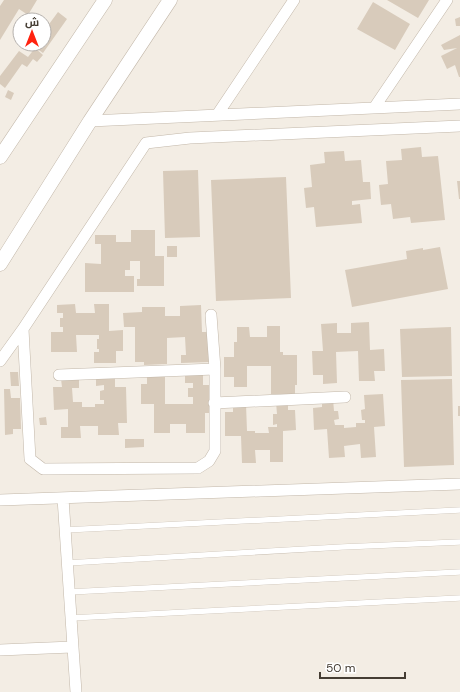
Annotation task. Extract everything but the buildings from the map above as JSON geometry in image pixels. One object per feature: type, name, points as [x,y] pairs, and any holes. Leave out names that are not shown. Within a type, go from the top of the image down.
[{"type":"street","points":[[0,157],[105,0]]},
{"type":"street","points":[[0,264],[90,121],[170,0]]},
{"type":"street","points":[[217,115],[294,0]]},
{"type":"street","points":[[374,108],[447,0]]},
{"type":"street","points":[[90,121],[460,104]]},
{"type":"street","points":[[0,362],[146,143],[190,138],[460,126]]},
{"type":"street","points":[[23,329],[30,459],[43,469],[198,468],[210,461],[215,451],[215,369],[211,315]]},
{"type":"street","points":[[58,375],[215,369]]},
{"type":"street","points":[[214,403],[345,397]]},
{"type":"street","points":[[0,500],[460,484]]},
{"type":"street","points":[[63,498],[76,692]]},
{"type":"street","points":[[0,650],[72,647]]},
{"type":"lane","points":[[65,530],[460,510]]},
{"type":"lane","points":[[67,563],[342,547],[460,542]]},
{"type":"lane","points":[[69,592],[460,572]]},
{"type":"lane","points":[[70,618],[460,598]]}]
